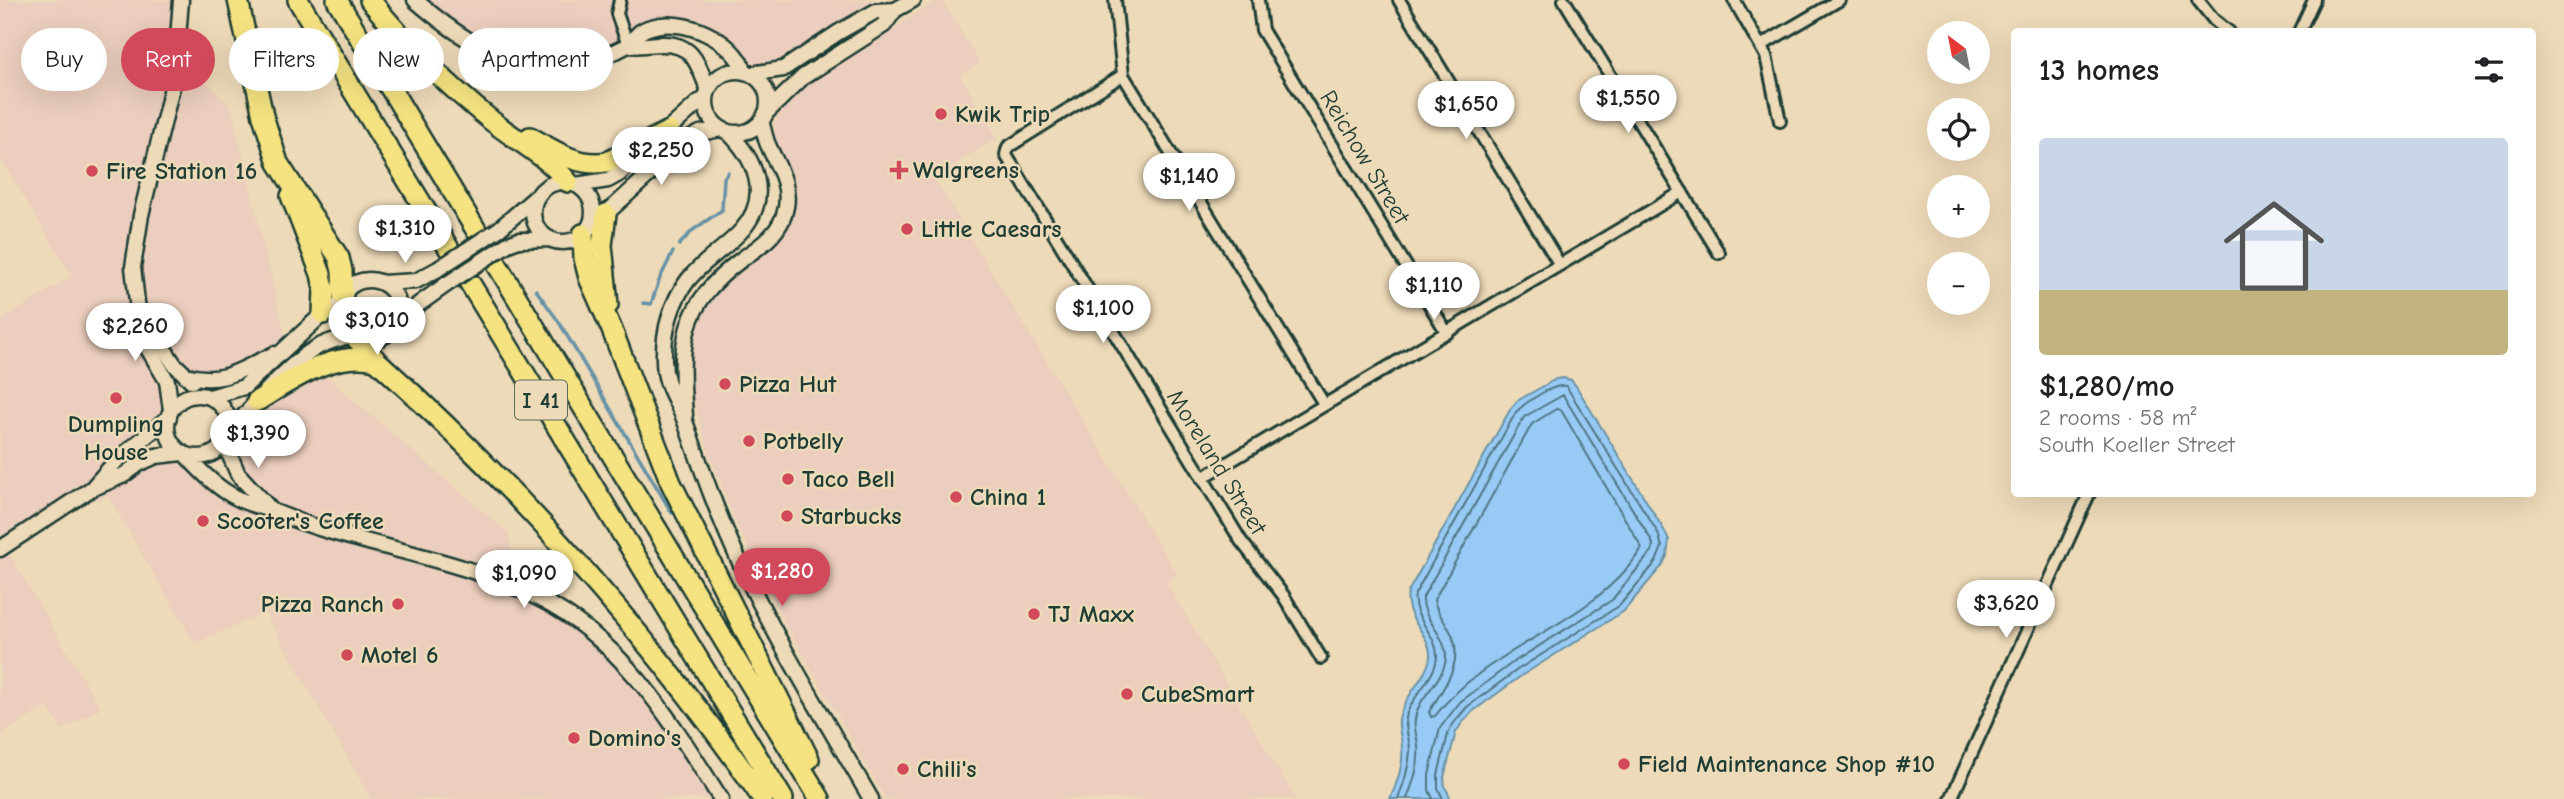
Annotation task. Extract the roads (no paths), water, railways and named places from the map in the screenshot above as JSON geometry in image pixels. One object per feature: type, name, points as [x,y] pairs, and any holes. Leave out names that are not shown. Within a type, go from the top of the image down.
[{"type":"highway","points":[[238,0],[263,116],[278,163],[321,274],[324,289],[323,313]]},
{"type":"highway","name":"I 41","points":[[298,0],[783,799]]},
{"type":"highway","name":"I 41","points":[[337,0],[816,792]]},
{"type":"highway","points":[[370,0],[416,54],[473,104],[572,183]]},
{"type":"highway","points":[[473,104],[570,159],[583,163],[607,162],[669,131]]},
{"type":"highway","points":[[278,163],[339,258],[342,297]]},
{"type":"highway","points":[[606,214],[602,245],[612,330]]},
{"type":"highway","points":[[586,231],[584,258],[589,278],[671,483],[809,758],[816,792]]},
{"type":"highway","points":[[354,337],[509,489],[603,593],[667,668],[763,799]]},
{"type":"highway","points":[[257,401],[316,368],[354,356],[376,360]]},
{"type":"street","points":[[181,0],[175,75],[134,247],[133,282],[141,337],[167,381],[169,437],[211,479],[236,498],[323,530],[483,573],[567,614],[621,658],[642,683],[668,717],[721,799]]},
{"type":"street","points":[[415,0],[475,44],[495,54],[528,63],[578,63],[628,45],[641,47],[664,43],[680,47],[698,63],[707,94],[709,116],[748,154],[757,181],[757,198],[751,217],[741,231],[687,282],[675,303],[666,330],[665,375],[742,568],[789,658],[871,799]]},
{"type":"street","points":[[620,0],[617,14],[628,45]]},
{"type":"street","points":[[0,549],[91,489],[124,475],[152,457],[183,453],[196,457],[217,450],[257,401],[314,349],[331,340],[354,337],[377,339],[387,334],[419,304],[508,244],[519,240],[550,239],[567,242],[586,231],[686,141],[701,133],[724,130],[746,132],[803,76],[884,25],[895,10],[913,0]]},
{"type":"street","points":[[1115,0],[1123,75],[1324,404]]},
{"type":"street","name":"Reichow Street","points":[[1258,0],[1262,30],[1447,332]]},
{"type":"street","points":[[1399,0],[1560,265]]},
{"type":"street","points":[[1564,0],[1719,253]]},
{"type":"street","points":[[1734,0],[1766,55],[1780,121]]},
{"type":"street","points":[[1762,45],[1839,0]]},
{"type":"street","points":[[2198,0],[2224,28]]},
{"type":"street","points":[[2301,28],[2314,0]]},
{"type":"street","points":[[91,489],[117,461],[186,398],[234,392],[244,387],[357,282],[416,281],[499,229],[550,184],[608,180],[669,131],[707,94],[715,80],[723,74],[783,69],[876,11],[895,10]]},
{"type":"street","points":[[628,45],[637,32],[662,24],[682,25],[713,37],[748,73],[760,81],[766,91],[768,103],[763,118],[767,144],[784,179],[786,206],[779,225],[771,236],[710,287],[694,312],[681,360],[685,420]]},
{"type":"street","name":"Moreland Street","points":[[1123,75],[1009,147],[1006,155],[1202,478],[1249,553],[1283,595],[1321,658]]},
{"type":"street","points":[[572,183],[590,198],[593,218],[586,231]]},
{"type":"street","points":[[1202,478],[1682,192]]},
{"type":"street","points":[[537,196],[534,220],[543,234],[550,239]]},
{"type":"street","points":[[382,283],[389,288],[398,302],[399,310],[394,326]]},
{"type":"street","points":[[342,297],[340,320],[354,337]]},
{"type":"street","points":[[138,310],[174,364],[226,414],[229,425],[226,439],[238,474],[271,511]]},
{"type":"street","points":[[185,375],[204,380],[229,376],[288,348]]},
{"type":"street","points":[[1951,799],[2088,497]]},
{"type":"water","points":[[1556,379],[1571,380],[1576,386],[1664,530],[1669,540],[1667,556],[1662,566],[1624,611],[1521,676],[1472,712],[1462,723],[1456,732],[1444,777],[1451,799],[1390,799],[1402,760],[1400,715],[1430,657],[1427,641],[1410,611],[1408,592],[1511,408],[1517,401]]},
{"type":"waterway","points":[[679,245],[693,230],[722,210],[724,178],[728,172]]},
{"type":"waterway","points":[[643,303],[651,304],[673,252]]},
{"type":"waterway","points":[[536,290],[559,322],[672,513]]},
{"type":"place","name":"Kwik Trip","points":[[941,114]]},
{"type":"place","name":"Walgreens","points":[[899,170]]},
{"type":"place","name":"Fire Station 16","points":[[92,171]]},
{"type":"place","name":"Little Caesars","points":[[907,229]]},
{"type":"place","name":"Pizza Hut","points":[[725,384]]},
{"type":"place","name":"Dumpling House","points":[[116,398]]},
{"type":"place","name":"Potbelly","points":[[749,441]]},
{"type":"place","name":"Taco Bell","points":[[788,479]]},
{"type":"place","name":"China 1","points":[[956,497]]},
{"type":"place","name":"Starbucks","points":[[787,516]]},
{"type":"place","name":"Scooter's Coffee","points":[[203,521]]},
{"type":"place","name":"Pizza Ranch","points":[[398,604]]},
{"type":"place","name":"TJ Maxx","points":[[1034,614]]},
{"type":"place","name":"Motel 6","points":[[347,655]]},
{"type":"place","name":"CubeSmart","points":[[1127,694]]},
{"type":"place","name":"Domino's","points":[[574,738]]},
{"type":"place","name":"Field Maintenance Shop #10","points":[[1624,764]]},
{"type":"place","name":"Chili's","points":[[903,769]]}]
